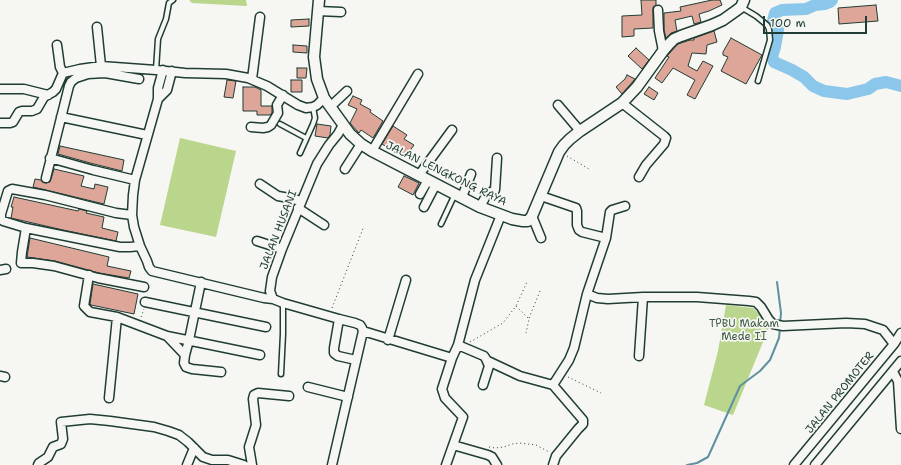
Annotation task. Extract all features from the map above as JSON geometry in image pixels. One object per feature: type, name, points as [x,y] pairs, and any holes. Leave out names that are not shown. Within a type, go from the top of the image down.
[{"type":"street","name":"JALAN LENGKONG RAYA","points":[[319,0],[314,57],[317,79],[324,98],[330,107],[340,129],[350,134],[372,151],[480,207],[512,219],[528,221],[532,216]]},
{"type":"street","points":[[541,238],[532,216],[559,152],[564,145],[570,138],[622,103],[637,87],[663,50],[674,39],[723,20],[734,13],[742,3]]},
{"type":"street","points":[[658,10],[659,31],[663,50]]},
{"type":"street","points":[[318,11],[341,12]]},
{"type":"street","points":[[252,79],[260,17]]},
{"type":"street","points":[[97,27],[101,66]]},
{"type":"street","points":[[0,123],[12,122],[20,112],[35,111],[43,98],[58,88],[63,74],[60,67],[57,45]]},
{"type":"street","points":[[63,74],[76,70],[101,66],[185,73],[226,74],[252,79],[306,108],[317,106],[324,98]]},
{"type":"street","points":[[160,70],[158,99],[135,180],[132,200],[134,227],[149,267],[152,270],[264,298],[273,298],[283,303],[360,325],[363,332],[332,465]]},
{"type":"street","points":[[158,99],[167,90],[172,71]]},
{"type":"street","points":[[46,178],[71,82],[76,78],[88,74],[105,74],[139,79]]},
{"type":"street","points":[[372,151],[418,74]]},
{"type":"street","points":[[0,89],[24,89],[48,95]]},
{"type":"street","points":[[330,107],[347,91]]},
{"type":"street","points":[[251,127],[263,128],[271,125],[278,113],[277,105],[283,95]]},
{"type":"street","points":[[622,103],[666,138],[664,144],[646,165],[639,177]]},
{"type":"street","points":[[558,106],[580,131]]},
{"type":"street","points":[[61,117],[148,135]]},
{"type":"street","name":"JALAN HUSANI","points":[[273,298],[270,291],[271,280],[282,249],[317,164],[340,129]]},
{"type":"street","points":[[419,175],[452,130]]},
{"type":"street","points":[[345,169],[361,144]]},
{"type":"street","points":[[50,158],[135,180]]},
{"type":"street","points":[[480,207],[487,194],[494,190],[497,158]]},
{"type":"street","points":[[459,195],[471,174]]},
{"type":"street","points":[[420,194],[432,182]]},
{"type":"street","points":[[424,207],[432,182]]},
{"type":"street","points":[[260,184],[278,196],[289,198],[300,204],[324,225]]},
{"type":"street","points":[[132,215],[116,213],[45,195],[10,189],[7,193],[1,219],[3,221],[26,228],[120,247],[140,246]]},
{"type":"street","points":[[541,196],[576,208],[577,225],[579,230],[606,238]]},
{"type":"street","points":[[553,385],[569,360],[574,348],[587,294],[606,238],[610,212],[625,206]]},
{"type":"street","points":[[446,465],[463,417],[445,398],[442,389],[452,358],[461,347],[475,280],[501,215]]},
{"type":"street","points":[[26,228],[21,263],[44,264],[98,278],[144,287]]},
{"type":"street","points":[[257,241],[282,249]]},
{"type":"street","points":[[89,275],[84,306],[90,312],[117,317],[168,336],[260,356]]},
{"type":"street","points":[[388,340],[406,280]]},
{"type":"street","points":[[201,282],[184,361],[188,368],[221,372]]},
{"type":"street","points":[[587,294],[597,298],[608,299],[643,297],[697,297],[756,302],[773,324],[781,326],[846,323],[865,324],[883,330],[894,344]]},
{"type":"street","points":[[639,356],[643,297]]},
{"type":"street","points":[[145,302],[266,327]]},
{"type":"street","points":[[109,398],[117,317]]},
{"type":"street","points":[[340,319],[334,353],[338,356],[356,360]]},
{"type":"street","points":[[363,332],[452,358]]},
{"type":"street","name":"JALAN PROMOTER","points":[[794,465],[894,344],[901,333]]},
{"type":"street","points":[[168,336],[185,355]]},
{"type":"street","points":[[461,347],[484,356],[488,361],[520,376],[553,385],[580,415],[584,422],[583,424],[556,456],[553,465]]},
{"type":"street","points":[[483,385],[489,366],[488,361]]},
{"type":"street","points":[[815,465],[901,361]]},
{"type":"street","points":[[893,372],[898,381],[901,429]]},
{"type":"street","points":[[308,387],[348,396]]},
{"type":"street","points":[[252,465],[249,447],[256,425],[253,399],[254,395],[258,393],[289,396]]},
{"type":"street","points":[[38,465],[48,457],[53,447],[62,444],[63,439],[61,422],[90,419],[139,425],[168,431],[179,435],[203,457],[208,459],[228,460],[244,465]]},
{"type":"street","points":[[453,445],[488,455],[492,457],[497,465]]},
{"type":"street","points":[[187,465],[194,448]]},
{"type":"lane","points":[[160,70],[158,39],[166,19],[169,3],[173,0]]},
{"type":"lane","points":[[742,3],[767,25],[769,29],[770,40],[758,81]]},
{"type":"lane","points":[[300,153],[315,118],[313,107]]},
{"type":"lane","points":[[280,124],[306,138]]},
{"type":"lane","points":[[441,224],[459,195]]},
{"type":"lane","points":[[281,374],[283,303]]},
{"type":"path","points":[[559,152],[590,169]]},
{"type":"path","points":[[329,316],[364,226]]},
{"type":"path","points":[[461,347],[503,323],[516,306],[527,282]]},
{"type":"path","points":[[526,333],[529,319],[540,291]]},
{"type":"path","points":[[516,306],[529,319]]},
{"type":"path","points":[[561,373],[601,393]]},
{"type":"path","points":[[489,447],[504,447],[518,443],[536,445],[556,456]]},
{"type":"green space","points":[[189,0],[246,0],[247,6],[192,3]]},
{"type":"green space","points":[[180,138],[236,151],[216,237],[160,225]]},
{"type":"green space","name":"TPBU Makam Mede II","points":[[726,305],[753,308],[770,325],[733,415],[704,405],[718,351]]},
{"type":"building","points":[[641,0],[656,0],[656,5],[653,7],[653,28],[634,29],[634,36],[622,37],[622,16],[642,15]]},
{"type":"building","points":[[712,0],[720,0],[722,5],[699,14],[701,22],[694,24],[692,16],[675,20],[677,31],[671,33],[666,38],[664,30],[664,13],[681,11],[680,7]]},
{"type":"building","points":[[876,5],[878,21],[839,24],[838,8]]},
{"type":"building","points":[[309,19],[309,26],[291,27],[291,20]]},
{"type":"building","points":[[714,31],[717,42],[707,45],[706,54],[692,53],[688,66],[697,71],[703,61],[713,66],[695,99],[687,95],[695,80],[673,68],[662,83],[655,78],[669,57],[667,56],[678,44],[694,40],[694,38]]},
{"type":"building","points":[[731,38],[762,55],[746,84],[721,71],[728,57],[723,55],[723,52]]},
{"type":"building","points":[[293,45],[307,46],[307,53],[293,52]]},
{"type":"building","points":[[636,48],[649,60],[642,69],[628,56]]},
{"type":"building","points":[[297,68],[307,68],[306,78],[297,78]]},
{"type":"building","points":[[627,75],[635,79],[622,94],[616,87],[625,79]]},
{"type":"building","points":[[227,80],[236,81],[233,98],[224,97]]},
{"type":"building","points":[[291,80],[302,80],[302,92],[291,92]]},
{"type":"building","points":[[243,87],[255,87],[261,90],[261,106],[272,106],[272,113],[270,115],[257,115],[257,111],[243,111]]},
{"type":"building","points":[[649,87],[658,93],[654,100],[644,94]]},
{"type":"building","points":[[353,96],[362,100],[360,104],[371,110],[370,112],[383,121],[373,138],[361,130],[359,133],[350,123],[357,109],[348,105]]},
{"type":"building","points":[[317,124],[331,126],[330,135],[328,138],[315,136]]},
{"type":"building","points":[[393,126],[407,135],[404,139],[414,145],[406,156],[397,150],[396,153],[382,144]]},
{"type":"building","points":[[60,146],[124,160],[122,171],[58,154]]},
{"type":"building","points":[[54,169],[84,176],[81,186],[94,189],[95,184],[108,187],[104,204],[33,187],[35,179],[41,180],[45,183],[50,182]]},
{"type":"building","points":[[404,176],[419,183],[413,195],[398,187]]},
{"type":"building","points":[[14,197],[78,211],[79,209],[87,211],[86,213],[104,217],[102,228],[118,232],[116,241],[11,218],[13,207],[11,207]]},
{"type":"building","points":[[30,238],[109,257],[107,266],[131,271],[129,278],[99,273],[55,261],[27,257]]},
{"type":"building","points":[[93,284],[138,294],[134,314],[91,305]]},
{"type":"waterway","points":[[832,0],[825,4],[815,5],[806,9],[782,10],[775,13],[773,21],[778,30],[772,56],[774,62],[792,70],[804,77],[813,86],[824,91],[847,94],[868,89],[875,84],[886,82],[901,86]]},
{"type":"waterway","points":[[777,282],[781,313],[780,324]]},
{"type":"waterway","points":[[687,465],[697,463],[708,457],[740,386],[760,371],[770,360],[779,338],[780,328]]}]
